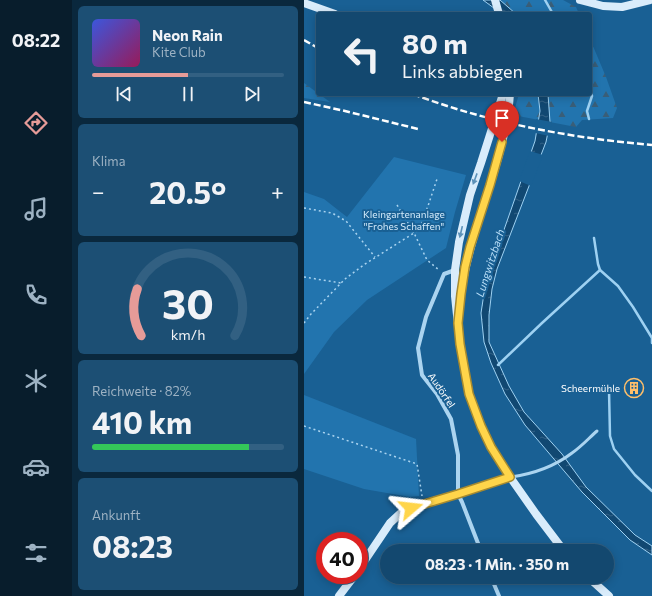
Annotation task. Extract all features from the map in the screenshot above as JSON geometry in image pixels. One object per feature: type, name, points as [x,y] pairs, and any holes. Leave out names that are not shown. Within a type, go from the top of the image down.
[{"type":"main road","points":[[495,0],[498,12]]},
{"type":"main road","points":[[580,0],[603,6],[622,6],[650,0]]},
{"type":"main road","points":[[304,3],[329,12]]},
{"type":"main road","points":[[502,96],[470,195],[459,242],[455,270],[455,296],[460,344],[469,394],[491,447],[510,477],[559,544]]},
{"type":"main road","points":[[458,323],[465,267],[506,127],[510,96]]},
{"type":"main road","points":[[368,556],[390,523],[403,511],[510,477]]},
{"type":"main road","points":[[339,596],[348,584]]},
{"type":"main road","points":[[596,584],[609,596]]},
{"type":"street","points":[[444,274],[455,270]]},
{"type":"street","name":"Audörfel","points":[[444,274],[426,317],[418,348],[422,376],[437,394],[451,419],[458,455],[458,494],[478,544]]},
{"type":"street","points":[[494,584],[499,596]]},
{"type":"lane","points":[[510,477],[550,466],[571,454],[597,431]]},
{"type":"path","points":[[304,323],[341,283],[365,264],[420,228],[437,179]]},
{"type":"path","points":[[397,204],[414,233],[427,260],[444,274]]},
{"type":"path","points":[[304,208],[332,214],[346,222],[375,258]]},
{"type":"path","points":[[304,277],[341,283]]},
{"type":"path","points":[[304,426],[417,464],[424,504]]},
{"type":"green space","points":[[502,0],[563,0],[576,7],[578,12],[505,12]]},
{"type":"green space","points":[[592,44],[617,108],[613,118],[582,120],[576,127],[513,115],[518,96],[592,96]]},
{"type":"green space","points":[[304,83],[316,92],[316,96],[322,96],[330,102],[304,98]]},
{"type":"green space","name":"Kleingartenanlage \"Frohes Schaffen\"","points":[[394,157],[466,175],[446,248],[367,300],[334,332],[304,374],[304,192],[324,199],[347,217]]},
{"type":"green space","points":[[304,395],[416,439],[419,496],[410,497],[364,489],[304,469]]},
{"type":"water","points":[[483,0],[500,0],[514,12],[499,12]]},
{"type":"water","points":[[538,96],[548,96],[550,122],[546,142],[497,269],[492,289],[489,315],[489,342],[509,386],[524,412],[562,454],[586,487],[635,535],[652,546],[652,555],[630,540],[582,492],[525,425],[505,394],[491,363],[484,342],[481,313],[485,287],[535,141],[540,111]]},
{"type":"pier","points":[[536,119],[552,122],[549,136],[535,133]]},
{"type":"pier","points":[[530,151],[543,155],[531,186],[519,181]]},
{"type":"waterway","points":[[545,0],[552,12]]},
{"type":"waterway","points":[[589,119],[587,111],[592,96]]},
{"type":"waterway","points":[[594,238],[600,270],[618,286],[633,307],[652,338],[652,343]]},
{"type":"waterway","points":[[498,365],[600,270]]},
{"type":"waterway","points":[[609,390],[610,436],[614,449],[635,475],[652,491]]},
{"type":"railway","points":[[304,40],[316,47]]},
{"type":"railway","points":[[419,96],[471,113],[531,128],[591,138],[652,145]]},
{"type":"railway","points":[[304,102],[418,129]]},
{"type":"place","name":"Scheermühle","points":[[634,388]]},
{"type":"route","points":[[411,508],[510,477],[491,447],[469,394],[460,344],[458,323],[465,267],[502,142]]},
{"type":"water label","name":"Lungwitzbach","points":[[490,263]]}]
